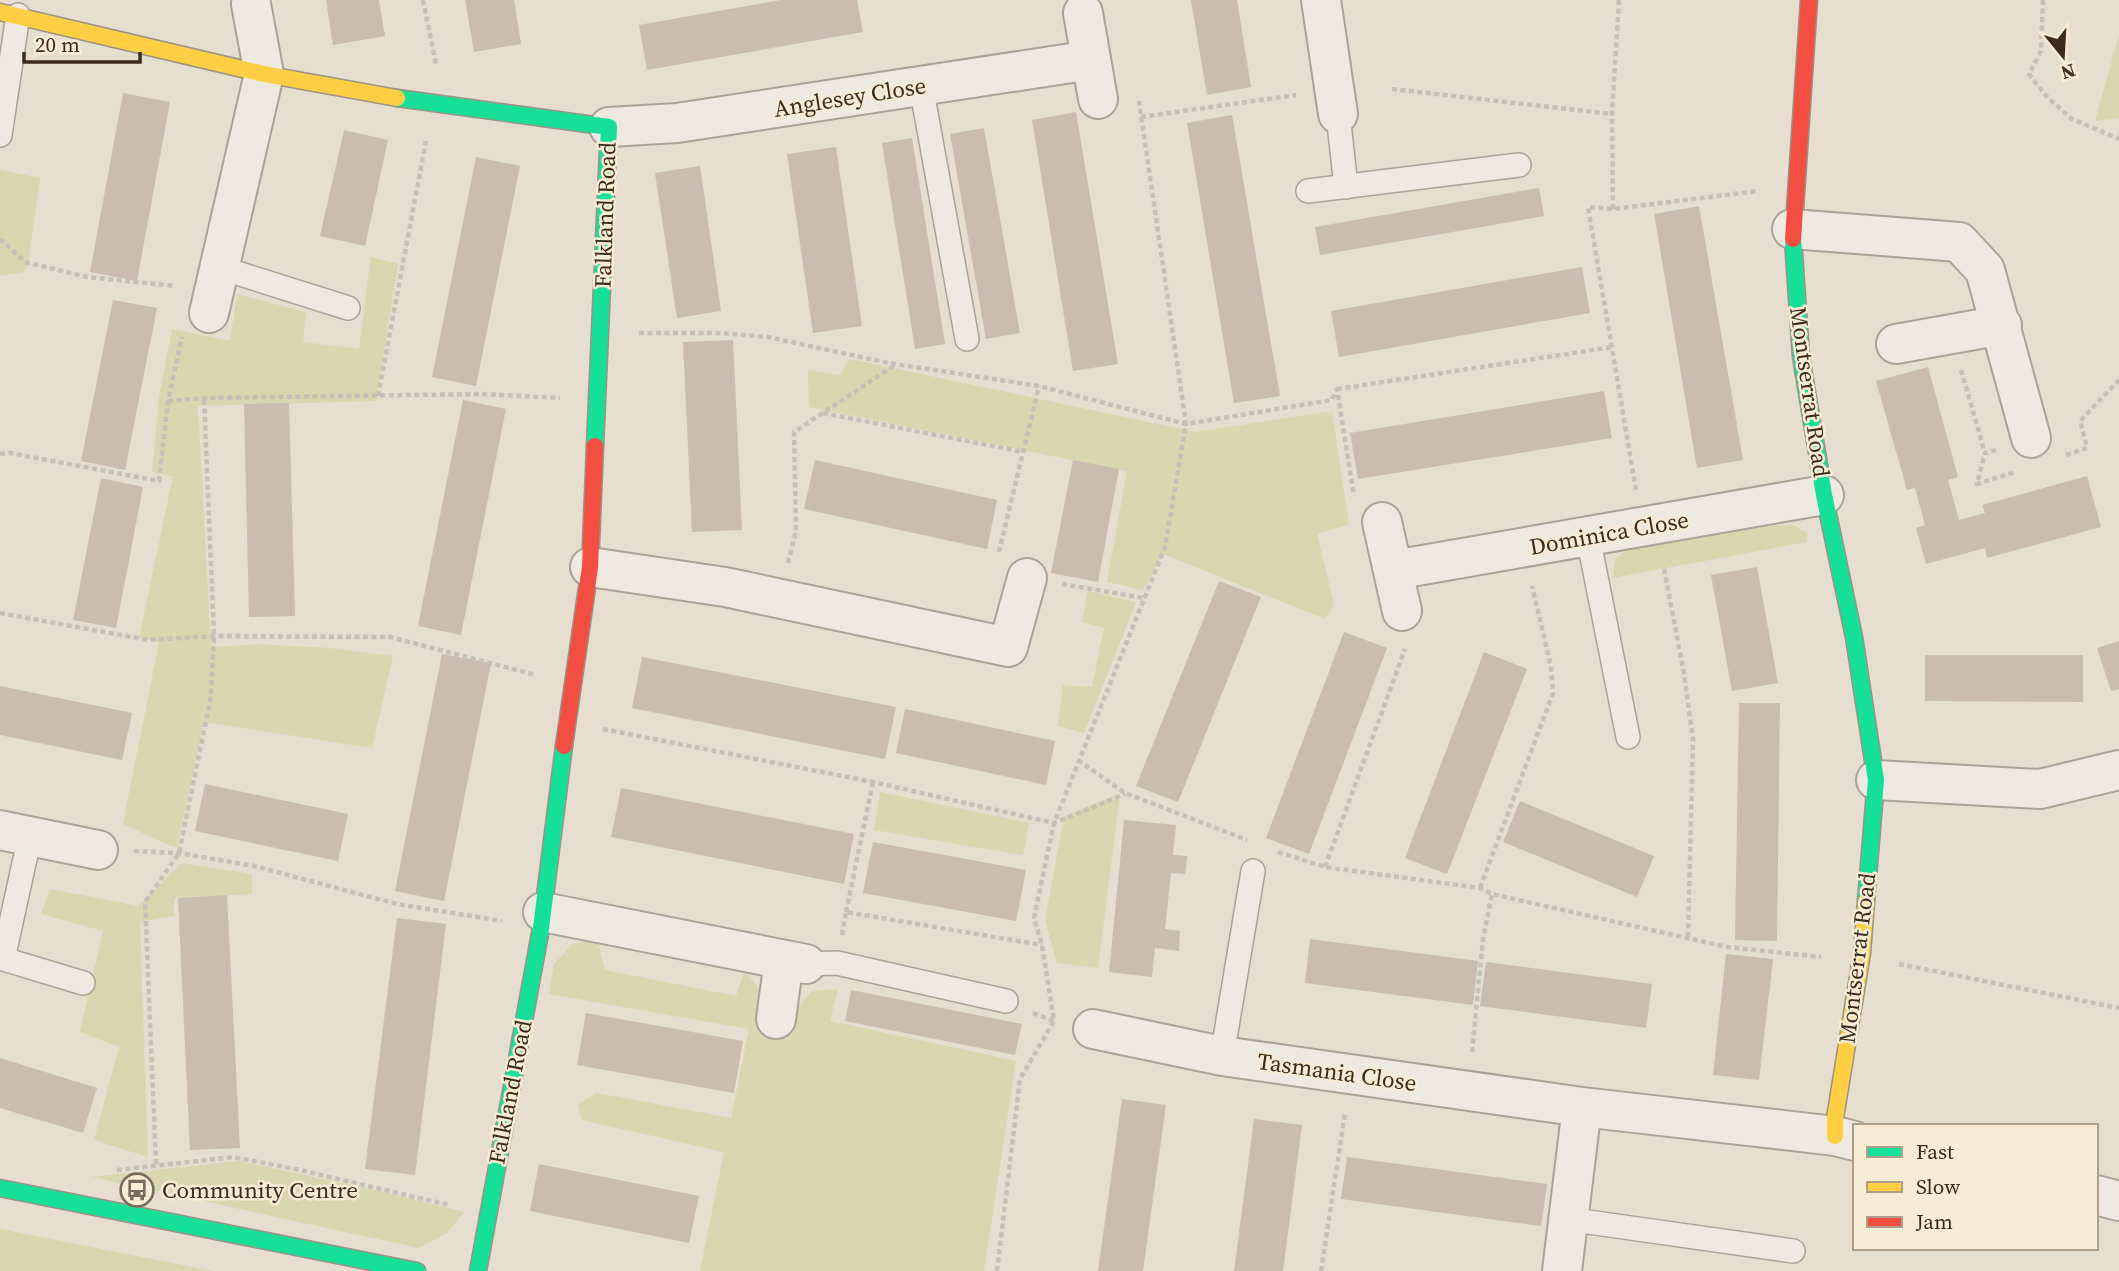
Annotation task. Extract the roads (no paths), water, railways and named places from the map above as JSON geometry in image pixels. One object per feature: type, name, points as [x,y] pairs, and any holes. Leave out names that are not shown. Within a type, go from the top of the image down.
[{"type":"street","points":[[1321,0],[1338,114]]},
{"type":"street","name":"Montserrat Road","points":[[1809,0],[1792,229],[1801,356],[1824,495],[1854,637],[1876,780],[1861,953],[1835,1118],[1845,1138]]},
{"type":"street","points":[[214,290],[264,74],[250,2]]},
{"type":"street","name":"Falkland Road","points":[[9,13],[264,74],[433,104],[608,127],[590,567],[542,920],[478,1271]]},
{"type":"street","points":[[1083,13],[1098,99]]},
{"type":"street","name":"Anglesey Close","points":[[608,127],[677,123],[1091,60]]},
{"type":"street","points":[[1792,229],[1959,242],[1985,270],[2031,438]]},
{"type":"street","points":[[1896,344],[2002,325]]},
{"type":"street","name":"Dominica Close","points":[[1394,570],[1824,495]]},
{"type":"street","points":[[1368,511],[1394,570],[1402,611]]},
{"type":"street","points":[[590,567],[725,587],[1008,647],[1027,579]]},
{"type":"street","points":[[1876,780],[2040,789],[2119,770]]},
{"type":"street","points":[[15,833],[98,850]]},
{"type":"street","points":[[542,920],[809,962],[776,1019]]},
{"type":"street","name":"Tasmania Close","points":[[1093,1029],[1222,1056],[1582,1107],[1845,1138]]},
{"type":"street","points":[[1562,1271],[1582,1107]]},
{"type":"street","points":[[0,1188],[417,1271]]},
{"type":"street","points":[[2098,1195],[2119,1200]]},
{"type":"lane","points":[[0,135],[9,13]]},
{"type":"lane","points":[[921,86],[967,339]]},
{"type":"lane","points":[[1338,114],[1346,187]]},
{"type":"lane","points":[[1308,191],[1519,165]]},
{"type":"lane","points":[[214,290],[348,308]]},
{"type":"lane","points":[[1588,537],[1628,737]]},
{"type":"lane","points":[[15,833],[1,959],[83,983]]},
{"type":"lane","points":[[1222,1056],[1253,872]]},
{"type":"lane","points":[[809,962],[1006,1001]]},
{"type":"lane","points":[[1567,1219],[1793,1251]]},
{"type":"place","name":"Community Centre","points":[[137,1190]]}]
